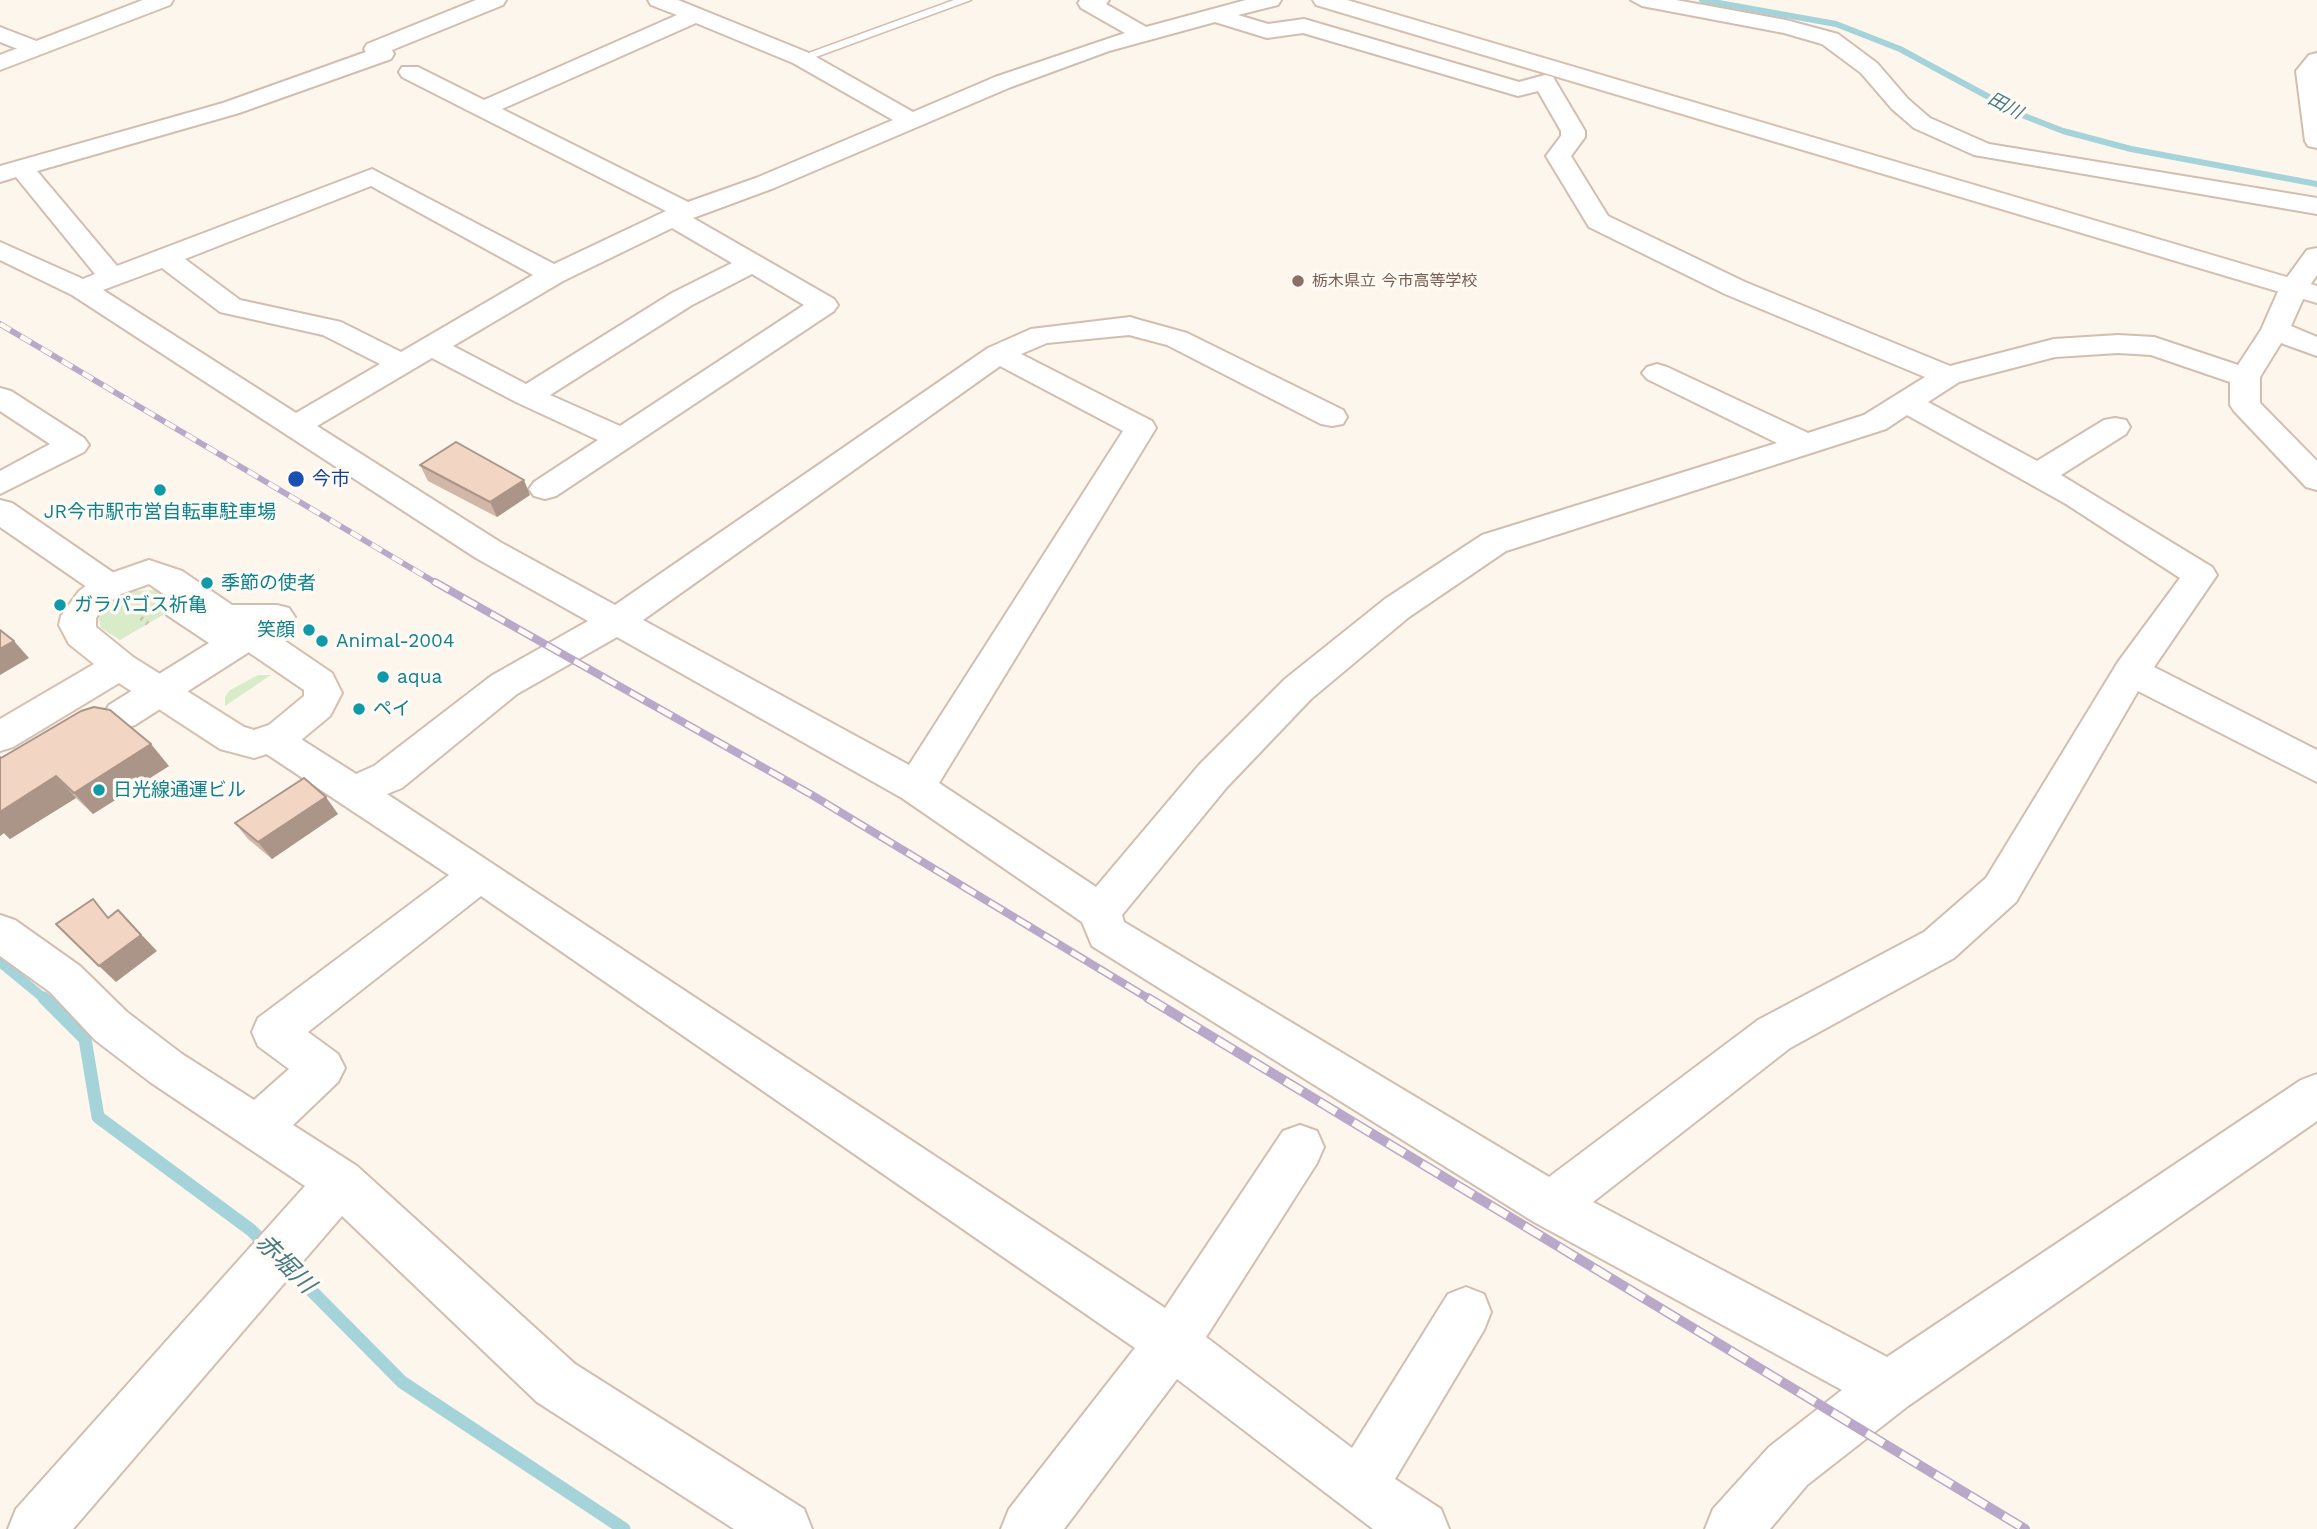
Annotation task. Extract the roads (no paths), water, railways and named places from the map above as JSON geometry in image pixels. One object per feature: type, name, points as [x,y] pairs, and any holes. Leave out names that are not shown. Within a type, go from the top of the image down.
[{"type":"street","points":[[0,63],[162,0]]},
{"type":"street","points":[[495,0],[375,49],[411,69],[410,72],[680,214],[751,264],[824,305],[545,489]]},
{"type":"street","points":[[659,0],[801,58],[910,120]]},
{"type":"street","points":[[1098,0],[1089,3],[1144,34]]},
{"type":"street","points":[[1185,0],[1214,15],[1267,31],[1304,26],[1518,89],[1545,82],[1573,131],[1573,137],[1558,156],[1598,221],[1735,288],[1948,376]]},
{"type":"street","points":[[294,427],[553,275],[680,214],[765,183],[1003,82],[1101,46],[1270,0]]},
{"type":"street","points":[[1324,0],[2305,291]]},
{"type":"street","points":[[1642,0],[1786,26],[1830,39],[1869,68],[1900,104],[1922,123],[1983,150],[2317,206]]},
{"type":"street","points":[[481,110],[698,14]]},
{"type":"street","points":[[0,34],[36,49]]},
{"type":"street","points":[[383,54],[263,98],[10,171],[97,283],[294,427],[488,550],[916,788],[1100,912],[1107,933],[1551,1205],[1889,1387]]},
{"type":"street","points":[[2317,60],[2307,71],[2317,141]]},
{"type":"street","points":[[385,81],[410,72]]},
{"type":"street","points":[[0,250],[97,283],[372,177],[553,275]]},
{"type":"street","points":[[164,256],[230,306],[287,321],[331,328],[402,365]]},
{"type":"street","points":[[2317,256],[2305,291],[2274,330],[2245,377],[2245,405],[2317,480]]},
{"type":"street","points":[[527,397],[682,299],[751,264]]},
{"type":"street","points":[[353,791],[388,777],[504,685],[617,621],[998,354],[1041,335],[1130,326],[1177,340],[1332,417]]},
{"type":"street","points":[[2274,330],[2317,347]]},
{"type":"street","points":[[1100,912],[1213,776],[1298,689],[1397,608],[1494,543],[1875,422],[1948,376],[2054,348],[2118,344],[2154,346],[2245,377]]},
{"type":"street","points":[[433,346],[527,397],[621,438]]},
{"type":"street","points":[[916,788],[1141,428],[998,354]]},
{"type":"street","points":[[1657,373],[1805,444]]},
{"type":"street","points":[[0,397],[73,445],[0,484]]},
{"type":"street","points":[[1551,1205],[1774,1034],[1939,944],[2001,890],[2131,671],[2200,575],[2038,475],[1906,402]]},
{"type":"street","points":[[2038,475],[2115,428]]},
{"type":"street","points":[[0,512],[109,586]]},
{"type":"street","points":[[159,573],[231,630],[319,682],[324,693],[317,705],[272,739],[254,744],[233,739],[120,666],[82,635],[77,625],[91,599],[109,586],[135,575],[159,573]]},
{"type":"street","points":[[162,604],[231,630]]},
{"type":"street","points":[[122,715],[160,691],[231,630],[277,617]]},
{"type":"street","points":[[0,737],[120,666]]},
{"type":"street","points":[[2131,671],[2317,767]]},
{"type":"street","points":[[272,739],[480,874],[1172,1343],[1359,1487],[1420,1529]]},
{"type":"street","points":[[259,1126],[322,1068],[274,1032],[480,874]]},
{"type":"street","points":[[0,933],[65,979],[111,1026],[166,1068],[259,1126],[340,1182],[556,1383],[784,1529]]},
{"type":"street","points":[[1733,1529],[1788,1466],[1889,1387],[2317,1095]]},
{"type":"street","points":[[1029,1529],[1172,1343],[1300,1147]]},
{"type":"street","points":[[36,1529],[340,1182]]},
{"type":"street","points":[[1359,1487],[1466,1312]]},
{"type":"lane","points":[[801,58],[965,0]]},
{"type":"waterway","name":"田川","points":[[1702,0],[1836,24],[1900,49],[2022,115],[2063,131],[2131,149],[2317,184]]},
{"type":"waterway","name":"赤堀川","points":[[0,962],[46,1000]]},
{"type":"waterway","name":"赤堀川","points":[[46,1000],[85,1039],[98,1117],[251,1230],[267,1246]]},
{"type":"waterway","name":"赤堀川","points":[[283,1262],[402,1382],[624,1529]]},
{"type":"railway","points":[[0,324],[438,584]]},
{"type":"railway","points":[[435,582],[812,795],[1151,1000]]},
{"type":"railway","points":[[1148,998],[2025,1529]]},
{"type":"place","name":"栃木県立 今市高等学校","points":[[1298,281]]},
{"type":"place","name":"今市","points":[[296,479]]},
{"type":"place","name":"JR今市駅市営自転車駐車場","points":[[160,490]]},
{"type":"place","name":"季節の使者","points":[[207,583]]},
{"type":"place","name":"ガラパゴス祈亀","points":[[60,605]]},
{"type":"place","name":"笑顔","points":[[309,630]]},
{"type":"place","name":"Animal-2004","points":[[322,641]]},
{"type":"place","name":"aqua","points":[[383,677]]},
{"type":"place","name":"ペイ","points":[[359,709]]},
{"type":"place","name":"日光線通運ビル","points":[[99,790]]}]
